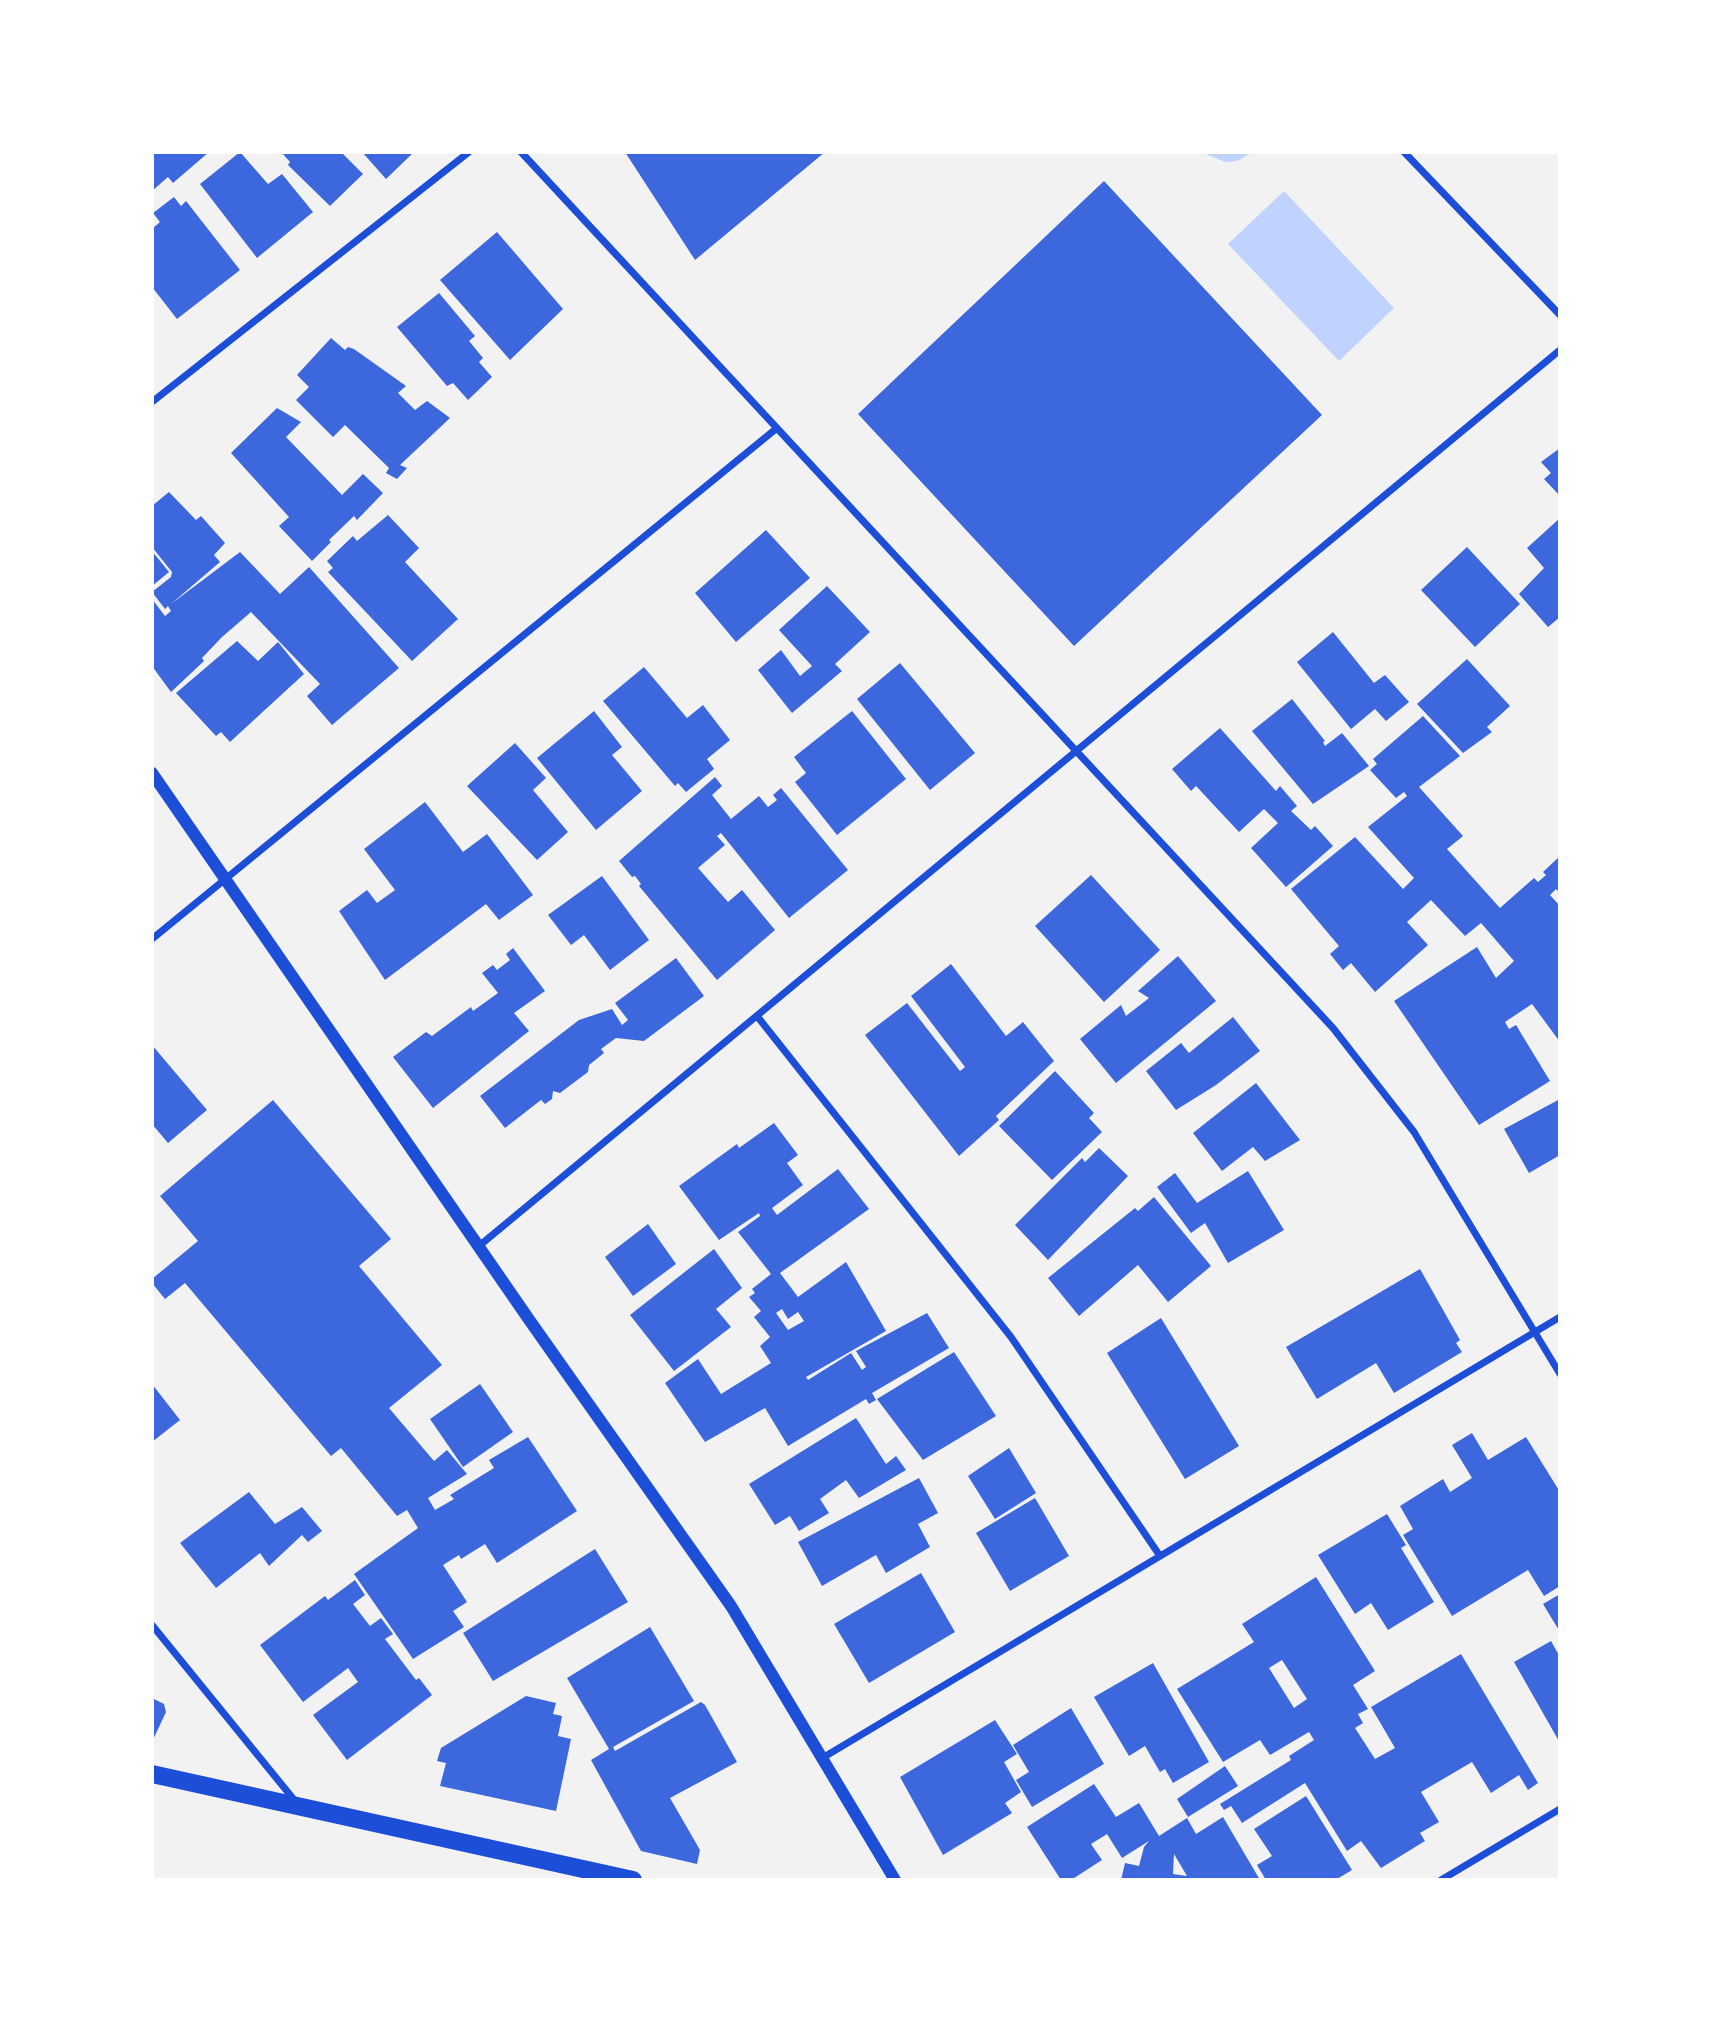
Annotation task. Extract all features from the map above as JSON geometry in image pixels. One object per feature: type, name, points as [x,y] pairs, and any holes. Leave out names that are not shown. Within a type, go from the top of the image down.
[{"type":"main road","points":[[152,1774],[633,1880]]},
{"type":"street","points":[[152,402],[469,152]]},
{"type":"street","points":[[521,152],[1333,1028],[1377,1080],[1414,1132],[1560,1374]]},
{"type":"street","points":[[1404,152],[1560,315]]},
{"type":"street","points":[[479,1247],[1560,350]]},
{"type":"street","points":[[152,939],[777,428]]},
{"type":"street","points":[[152,773],[731,1606],[824,1757],[895,1880]]},
{"type":"street","points":[[757,1016],[1011,1337],[1160,1556]]},
{"type":"street","points":[[824,1757],[1560,1317]]},
{"type":"street","points":[[152,1625],[300,1807]]},
{"type":"street","points":[[1441,1880],[1560,1809]]},
{"type":"water","points":[[1201,152],[1253,152],[1237,161],[1225,162]]},
{"type":"water","points":[[1284,191],[1394,308],[1339,361],[1228,244]]},
{"type":"building","points":[[152,152],[209,152],[173,183],[168,177],[152,191]]},
{"type":"building","points":[[240,152],[268,184],[282,174],[313,212],[257,258],[200,184]]},
{"type":"building","points":[[281,152],[341,152],[363,174],[330,206],[288,165],[290,162]]},
{"type":"building","points":[[362,152],[414,152],[386,179]]},
{"type":"building","points":[[625,152],[825,152],[695,260]]},
{"type":"building","points":[[1104,181],[1322,415],[1074,646],[858,414]]},
{"type":"building","points":[[174,197],[181,206],[186,201],[240,270],[177,319],[152,287],[152,229],[160,222],[153,213]]},
{"type":"building","points":[[497,232],[563,309],[510,360],[440,280]]},
{"type":"building","points":[[439,293],[475,336],[469,341],[483,358],[479,362],[492,377],[468,400],[453,383],[447,386],[397,327]]},
{"type":"building","points":[[331,338],[345,350],[348,347],[354,349],[406,386],[398,393],[415,410],[427,401],[450,418],[400,465],[407,468],[397,479],[386,473],[389,468],[345,425],[333,437],[296,400],[309,387],[297,375]]},
{"type":"building","points":[[277,408],[301,422],[286,437],[342,495],[363,474],[383,493],[357,520],[354,516],[312,561],[279,526],[289,517],[231,453]]},
{"type":"building","points":[[1560,448],[1560,496],[1544,479],[1551,473],[1541,462]]},
{"type":"building","points":[[169,492],[196,520],[201,516],[225,543],[214,555],[220,562],[171,604],[240,552],[280,594],[309,567],[399,668],[332,725],[307,696],[320,684],[251,612],[222,637],[202,658],[204,661],[171,692],[152,666],[152,599],[165,616],[171,611],[168,606],[165,609],[152,592],[171,577],[172,572],[152,547],[152,506]]},
{"type":"building","points":[[388,515],[419,548],[405,562],[458,619],[412,661],[328,572],[333,568],[327,561],[353,536],[357,541]]},
{"type":"building","points":[[1560,518],[1560,617],[1548,627],[1519,594],[1544,568],[1527,548]]},
{"type":"building","points":[[766,530],[810,578],[736,642],[695,593]]},
{"type":"building","points":[[1467,547],[1520,604],[1475,647],[1421,590]]},
{"type":"building","points":[[152,551],[169,572],[152,586]]},
{"type":"building","points":[[827,586],[870,632],[835,664],[842,671],[792,713],[758,670],[781,650],[800,676],[812,666],[779,630]]},
{"type":"building","points":[[1333,632],[1374,683],[1385,675],[1409,702],[1386,721],[1375,709],[1351,729],[1297,662]]},
{"type":"building","points":[[237,641],[258,661],[278,642],[304,674],[230,742],[221,732],[216,736],[176,693]]},
{"type":"building","points":[[1467,659],[1510,706],[1487,727],[1492,732],[1463,753],[1417,704]]},
{"type":"building","points":[[900,663],[975,753],[930,790],[857,699]]},
{"type":"building","points":[[644,667],[687,718],[703,705],[730,740],[707,759],[714,769],[686,792],[678,783],[675,786],[603,701]]},
{"type":"building","points":[[1292,699],[1325,741],[1325,746],[1342,733],[1369,766],[1313,804],[1252,731]]},
{"type":"building","points":[[594,711],[622,747],[612,755],[642,791],[596,830],[537,758]]},
{"type":"building","points":[[852,711],[906,779],[837,835],[795,782],[806,773],[794,757]]},
{"type":"building","points":[[1423,716],[1460,756],[1419,787],[1463,836],[1447,849],[1500,908],[1534,878],[1538,882],[1546,875],[1543,872],[1560,856],[1560,893],[1556,889],[1550,895],[1560,906],[1560,1042],[1532,1004],[1505,1022],[1509,1029],[1516,1025],[1550,1081],[1479,1125],[1394,1001],[1477,947],[1496,978],[1514,961],[1481,923],[1465,936],[1431,900],[1407,922],[1428,945],[1375,992],[1351,963],[1343,970],[1330,954],[1339,946],[1291,889],[1355,837],[1403,889],[1414,878],[1368,827],[1407,796],[1404,792],[1396,798],[1370,770],[1377,764],[1373,759]]},
{"type":"building","points":[[1220,728],[1276,791],[1280,786],[1297,806],[1291,811],[1311,830],[1315,826],[1333,846],[1286,887],[1251,848],[1278,823],[1264,809],[1239,832],[1196,786],[1191,791],[1172,769]]},
{"type":"building","points":[[515,743],[546,778],[533,790],[568,832],[537,860],[467,786]]},
{"type":"building","points":[[715,777],[722,786],[712,795],[731,819],[759,796],[768,807],[777,800],[773,795],[781,788],[848,870],[789,918],[721,833],[717,836],[725,845],[698,868],[728,902],[742,890],[775,930],[717,980],[639,886],[641,884],[635,876],[632,877],[619,861]]},
{"type":"building","points":[[425,802],[463,852],[487,834],[533,895],[499,920],[486,904],[385,980],[339,911],[367,890],[377,903],[395,890],[364,849]]},
{"type":"building","points":[[1091,875],[1160,950],[1104,1002],[1035,926]]},
{"type":"building","points":[[602,876],[649,940],[610,970],[584,935],[571,945],[548,915]]},
{"type":"building","points":[[513,948],[545,991],[514,1013],[529,1031],[433,1108],[393,1057],[426,1032],[432,1036],[471,1007],[473,1011],[498,993],[482,973],[493,965],[497,970],[510,960],[506,954]]},
{"type":"building","points":[[1178,956],[1216,1001],[1116,1083],[1080,1039],[1121,1005],[1126,1016],[1149,998],[1138,991]]},
{"type":"building","points":[[676,958],[704,996],[644,1041],[616,1038],[601,1049],[604,1053],[589,1065],[588,1072],[560,1093],[553,1091],[552,1099],[545,1104],[541,1100],[505,1128],[480,1096],[579,1020],[612,1009],[622,1025],[628,1020],[615,1003]]},
{"type":"building","points":[[951,964],[1006,1036],[1023,1022],[1054,1061],[996,1116],[999,1120],[959,1156],[865,1035],[907,1003],[960,1071],[965,1067],[911,996]]},
{"type":"building","points":[[1233,1017],[1260,1051],[1216,1085],[1176,1110],[1146,1071],[1181,1043],[1189,1053]]},
{"type":"building","points":[[152,1045],[207,1110],[168,1143],[152,1124]]},
{"type":"building","points":[[1055,1071],[1094,1113],[1089,1118],[1102,1132],[1052,1180],[999,1126]]},
{"type":"building","points":[[1256,1083],[1300,1140],[1265,1161],[1253,1147],[1222,1171],[1193,1133]]},
{"type":"building","points":[[1560,1099],[1560,1155],[1529,1173],[1504,1129]]},
{"type":"building","points":[[273,1100],[391,1239],[359,1266],[442,1365],[389,1408],[434,1461],[447,1450],[467,1474],[428,1498],[435,1510],[454,1499],[450,1495],[494,1468],[489,1460],[528,1437],[577,1511],[497,1563],[485,1544],[461,1559],[459,1555],[443,1565],[467,1602],[453,1611],[464,1627],[413,1659],[354,1574],[418,1528],[407,1510],[397,1516],[341,1448],[331,1456],[185,1283],[165,1299],[152,1283],[152,1279],[198,1241],[160,1196]]},
{"type":"building","points":[[774,1123],[798,1155],[787,1163],[803,1185],[772,1208],[777,1215],[838,1169],[869,1209],[780,1273],[798,1297],[846,1262],[886,1331],[806,1377],[808,1380],[851,1353],[862,1370],[866,1367],[856,1351],[927,1313],[949,1348],[872,1393],[876,1400],[869,1404],[866,1399],[788,1446],[765,1408],[705,1442],[665,1383],[698,1359],[721,1394],[771,1363],[760,1346],[770,1337],[754,1317],[761,1311],[749,1297],[755,1293],[752,1289],[771,1274],[738,1232],[760,1216],[759,1213],[719,1240],[679,1186],[737,1144],[739,1148]],"holes":[[[782,1309],[788,1319],[798,1312],[804,1321],[788,1330],[776,1313]]]},
{"type":"building","points":[[1099,1148],[1128,1176],[1048,1260],[1015,1225],[1082,1158],[1085,1162]]},
{"type":"building","points":[[1248,1171],[1284,1230],[1228,1263],[1205,1223],[1191,1233],[1157,1187],[1175,1173],[1197,1203]]},
{"type":"building","points":[[1154,1197],[1211,1266],[1168,1302],[1138,1265],[1079,1316],[1048,1278],[1135,1208],[1138,1211]]},
{"type":"building","points":[[648,1224],[676,1264],[633,1296],[605,1257]]},
{"type":"building","points":[[714,1249],[742,1288],[716,1309],[731,1327],[674,1371],[630,1315]]},
{"type":"building","points":[[1420,1269],[1460,1340],[1456,1343],[1462,1352],[1394,1393],[1376,1363],[1317,1399],[1286,1347]]},
{"type":"building","points":[[1161,1318],[1239,1446],[1185,1479],[1107,1353]]},
{"type":"building","points":[[954,1352],[996,1416],[923,1460],[877,1399]]},
{"type":"building","points":[[152,1384],[180,1420],[152,1442]]},
{"type":"building","points":[[480,1384],[513,1432],[463,1467],[430,1419]]},
{"type":"building","points":[[856,1418],[886,1464],[896,1456],[906,1470],[859,1498],[846,1480],[820,1499],[829,1513],[799,1531],[790,1516],[775,1525],[749,1484]]},
{"type":"building","points":[[1472,1433],[1488,1460],[1526,1437],[1560,1492],[1560,1586],[1544,1596],[1528,1570],[1452,1616],[1403,1535],[1413,1529],[1400,1506],[1443,1479],[1450,1492],[1472,1478],[1452,1445]]},
{"type":"building","points":[[1009,1448],[1036,1493],[995,1519],[968,1476]]},
{"type":"building","points":[[919,1478],[938,1513],[918,1524],[930,1547],[886,1573],[876,1555],[822,1586],[798,1542]]},
{"type":"building","points":[[249,1492],[275,1524],[302,1507],[322,1531],[308,1542],[302,1535],[269,1566],[260,1553],[216,1588],[180,1543]]},
{"type":"building","points":[[1035,1498],[1069,1556],[1010,1591],[976,1533]]},
{"type":"building","points":[[1387,1514],[1406,1545],[1401,1548],[1434,1602],[1388,1630],[1371,1603],[1355,1614],[1318,1555]]},
{"type":"building","points":[[595,1549],[628,1602],[493,1681],[463,1633]]},
{"type":"building","points":[[921,1573],[955,1632],[869,1683],[834,1624]]},
{"type":"building","points":[[1316,1577],[1375,1671],[1353,1685],[1368,1709],[1358,1714],[1363,1723],[1355,1728],[1375,1759],[1395,1748],[1371,1707],[1461,1654],[1538,1783],[1528,1790],[1519,1775],[1491,1793],[1472,1762],[1421,1792],[1439,1822],[1420,1833],[1425,1841],[1381,1868],[1361,1841],[1347,1851],[1305,1783],[1242,1823],[1231,1806],[1224,1810],[1220,1804],[1291,1760],[1289,1756],[1314,1740],[1309,1732],[1270,1755],[1260,1740],[1223,1762],[1177,1689],[1254,1642],[1242,1624]],"holes":[[[1282,1660],[1307,1699],[1294,1708],[1269,1668]]]},
{"type":"building","points":[[355,1580],[365,1595],[353,1604],[370,1626],[381,1618],[393,1634],[385,1639],[416,1680],[419,1678],[432,1695],[347,1760],[313,1715],[358,1682],[348,1668],[303,1702],[260,1645],[325,1596],[328,1600]]},
{"type":"building","points":[[1560,1594],[1560,1632],[1543,1604]]},
{"type":"building","points":[[650,1627],[694,1701],[613,1747],[615,1751],[701,1702],[705,1705],[737,1762],[670,1798],[700,1850],[697,1864],[641,1851],[591,1760],[609,1749],[567,1678]]},
{"type":"building","points":[[1551,1641],[1560,1657],[1560,1743],[1514,1662]]},
{"type":"building","points":[[1153,1663],[1209,1762],[1173,1783],[1165,1769],[1160,1772],[1145,1746],[1129,1756],[1094,1697]]},
{"type":"building","points":[[526,1696],[556,1703],[553,1714],[562,1716],[558,1736],[571,1739],[556,1811],[440,1786],[446,1763],[437,1761],[441,1748]]},
{"type":"building","points":[[152,1698],[164,1704],[166,1712],[152,1742]]},
{"type":"building","points":[[1071,1708],[1104,1764],[1032,1807],[1016,1780],[1029,1772],[1013,1745]]},
{"type":"building","points":[[995,1720],[1017,1754],[1004,1762],[1021,1792],[1005,1803],[1012,1813],[943,1855],[900,1777]]},
{"type":"building","points":[[1225,1766],[1238,1786],[1188,1817],[1177,1799]]},
{"type":"building","points":[[1094,1784],[1116,1817],[1139,1803],[1159,1836],[1187,1818],[1196,1834],[1223,1817],[1260,1880],[1121,1880],[1125,1863],[1139,1866],[1144,1847],[1149,1841],[1122,1858],[1107,1834],[1091,1844],[1102,1860],[1071,1880],[1061,1880],[1027,1827]],"holes":[[[1174,1854],[1187,1876],[1173,1874]]]},
{"type":"building","points":[[1306,1796],[1352,1870],[1337,1879],[1266,1880],[1257,1865],[1272,1856],[1254,1829]]}]
